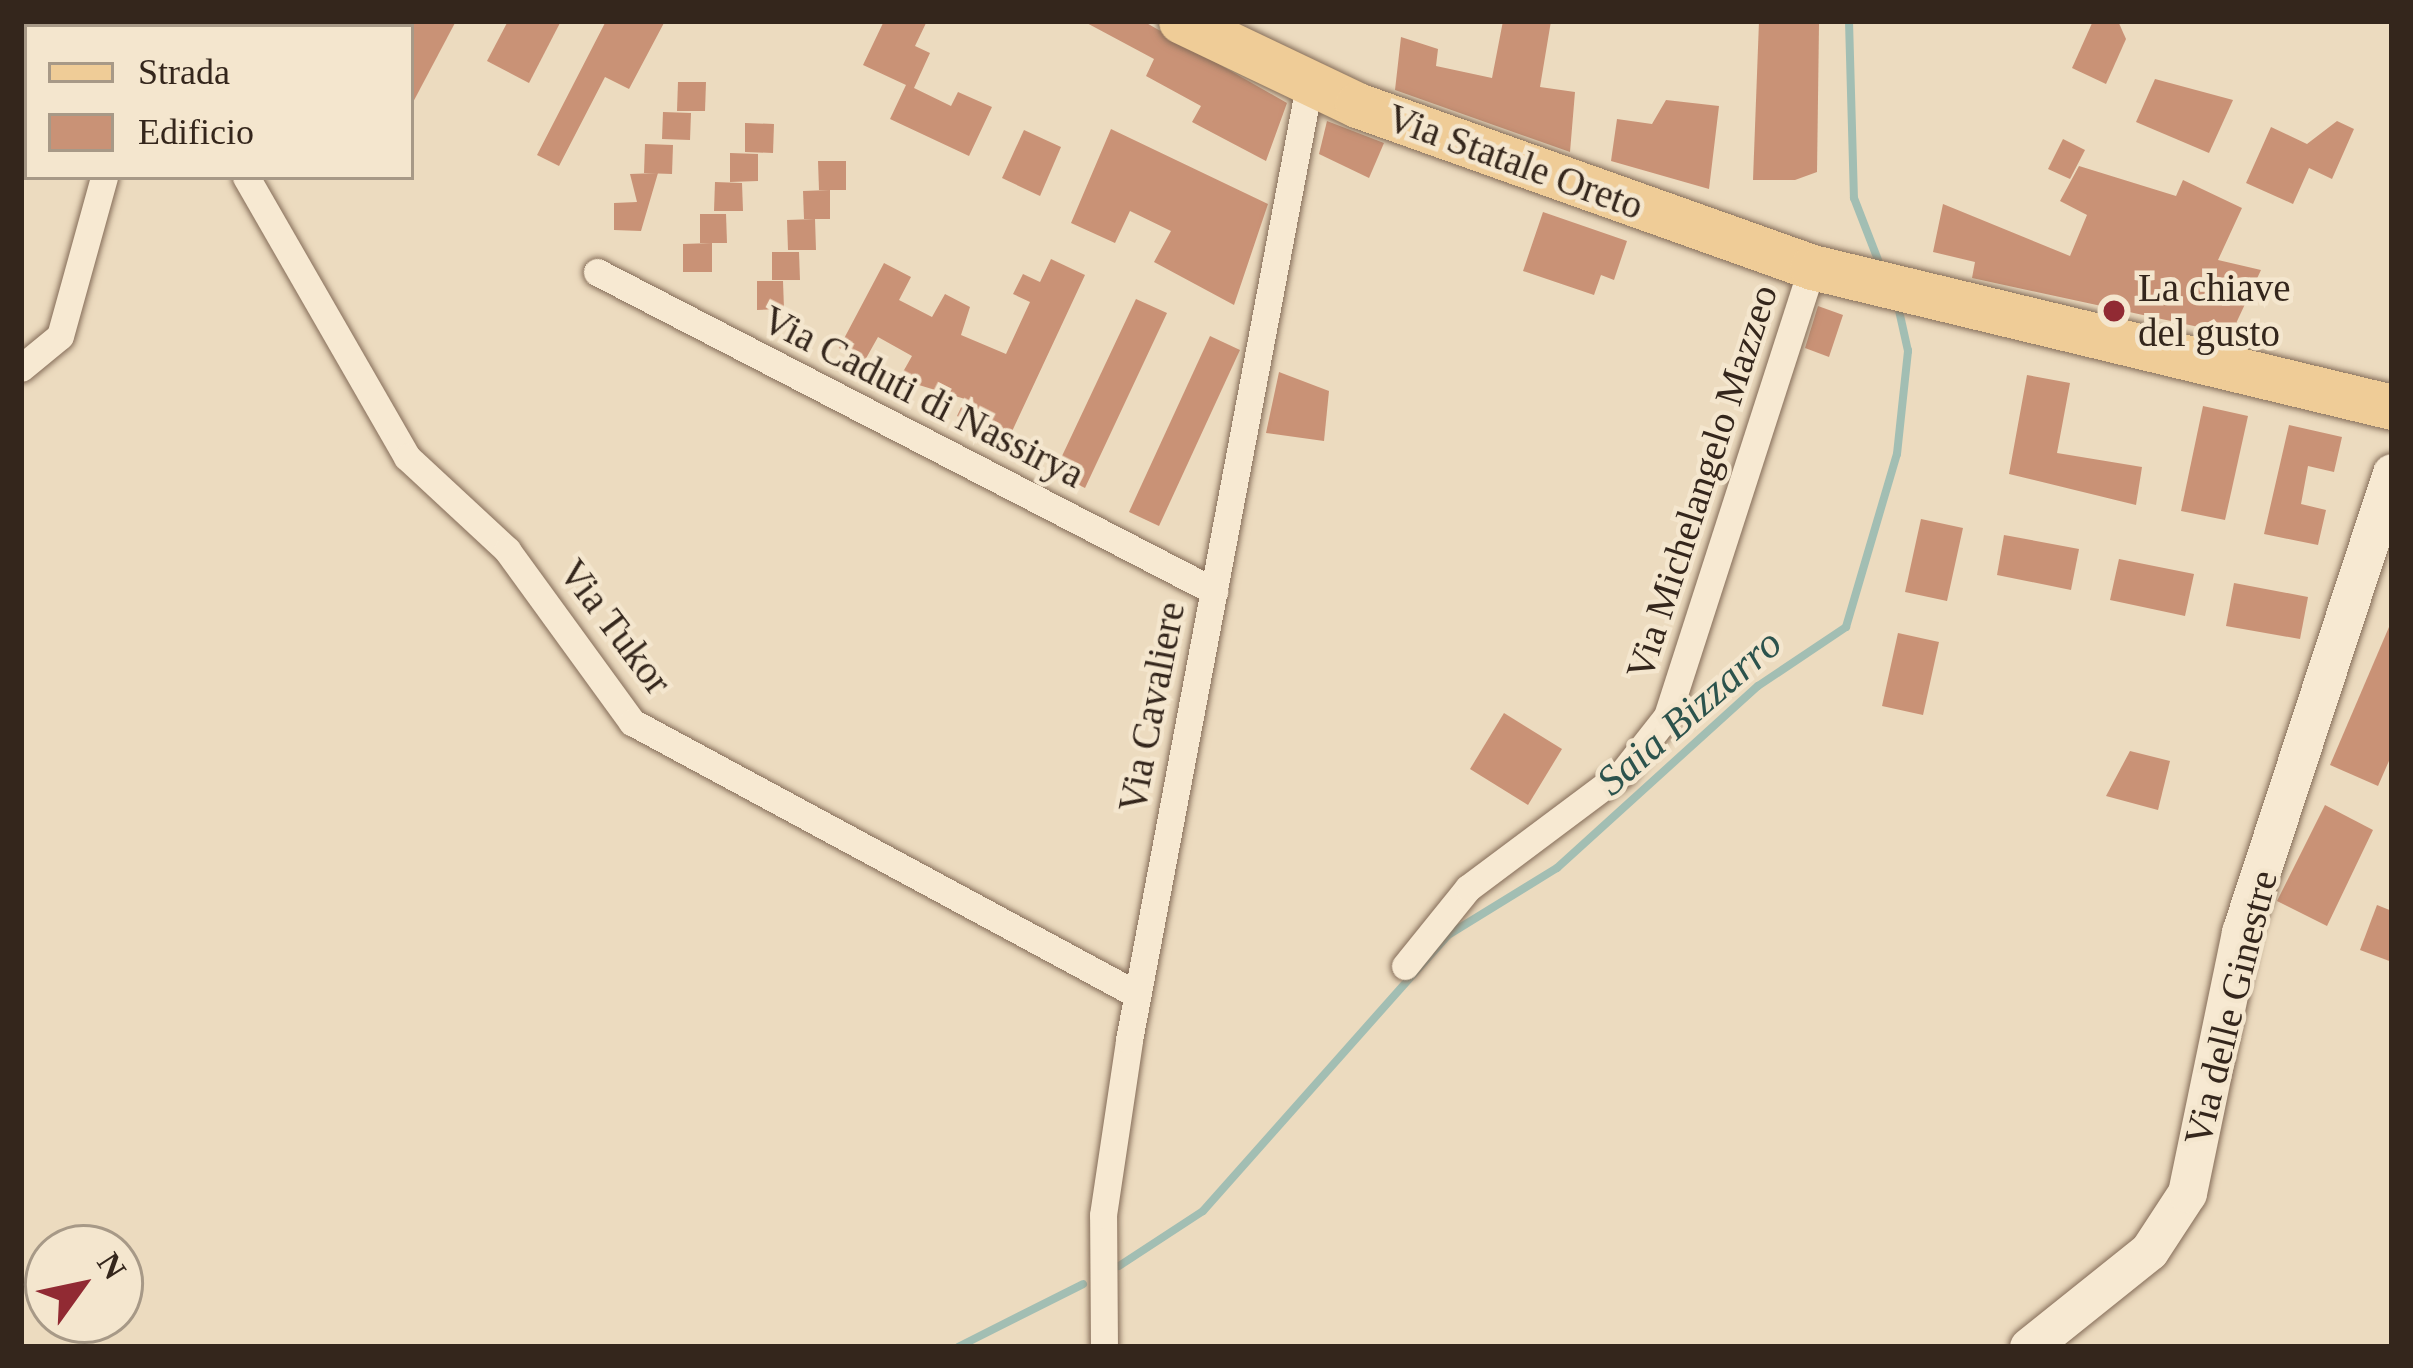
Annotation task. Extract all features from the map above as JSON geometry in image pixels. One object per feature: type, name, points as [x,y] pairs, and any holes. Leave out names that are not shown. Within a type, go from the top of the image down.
[{"type":"main road","name":"Via Statale Oreto","points":[[1181,21],[1309,86],[1812,267],[1924,299],[2392,407]]},
{"type":"street","name":"Via Cavaliere","points":[[1104,1347],[1103,1215],[1136,994],[1309,86]]},
{"type":"street","points":[[21,368],[60,336],[103,180]]},
{"type":"street","name":"Via Tukor","points":[[248,180],[406,458],[507,550],[632,722],[1136,994]]},
{"type":"street","name":"Via Michelangelo Mazzeo","points":[[1405,966],[1468,888],[1623,772],[1667,716],[1812,267]]},
{"type":"street","name":"Via Caduti di Nassirya","points":[[597,272],[1214,592]]},
{"type":"street","name":"Via delle Ginestre","points":[[2029,1347],[2149,1251],[2187,1193],[2241,932],[2392,473]]},
{"type":"building","points":[[456,21],[414,100],[414,24]]},
{"type":"building","points":[[508,21],[561,21],[529,83],[487,61]]},
{"type":"building","points":[[606,21],[665,21],[629,89],[605,77],[559,166],[537,155]]},
{"type":"building","points":[[884,21],[927,21],[915,46],[930,53],[914,88],[951,106],[958,92],[992,107],[969,156],[890,119],[906,85],[863,65]]},
{"type":"building","points":[[1083,21],[1143,21],[1287,103],[1266,161],[1192,122],[1201,106],[1146,76],[1154,59]]},
{"type":"building","points":[[1503,21],[1551,21],[1540,87],[1575,92],[1570,152],[1395,90],[1401,37],[1438,49],[1436,66],[1492,78]]},
{"type":"building","points":[[1759,21],[1819,24],[1817,172],[1795,180],[1753,180]]},
{"type":"building","points":[[2093,21],[2118,21],[2126,39],[2106,84],[2072,68]]},
{"type":"building","points":[[2155,79],[2233,100],[2209,153],[2136,122]]},
{"type":"building","points":[[678,82],[706,82],[705,111],[677,111]]},
{"type":"building","points":[[1666,100],[1719,106],[1709,189],[1611,161],[1617,119],[1652,124]]},
{"type":"building","points":[[663,112],[691,113],[690,140],[662,139]]},
{"type":"building","points":[[1327,121],[1384,143],[1369,178],[1319,154]]},
{"type":"building","points":[[2337,121],[2354,129],[2332,179],[2309,168],[2293,204],[2246,183],[2271,127],[2307,144]]},
{"type":"building","points":[[745,123],[774,124],[773,153],[745,152]]},
{"type":"building","points":[[1111,129],[1268,204],[1234,305],[1154,262],[1171,231],[1130,211],[1115,243],[1071,223]]},
{"type":"building","points":[[1024,130],[1061,147],[1040,196],[1002,178]]},
{"type":"building","points":[[2063,139],[2085,150],[2070,179],[2048,169]]},
{"type":"building","points":[[645,144],[673,145],[672,174],[644,173]]},
{"type":"building","points":[[730,153],[758,154],[758,181],[730,182]]},
{"type":"building","points":[[818,161],[846,161],[846,190],[819,190]]},
{"type":"building","points":[[2079,166],[2176,196],[2183,180],[2242,208],[2218,260],[2261,270],[2231,334],[1972,278],[1975,262],[1933,252],[1943,204],[2070,256],[2087,215],[2060,201]]},
{"type":"building","points":[[658,173],[641,231],[614,230],[614,203],[637,202],[630,174]]},
{"type":"building","points":[[715,182],[742,183],[743,211],[714,211]]},
{"type":"building","points":[[830,190],[830,219],[804,219],[803,191]]},
{"type":"building","points":[[1543,212],[1627,241],[1614,280],[1601,275],[1594,295],[1523,271]]},
{"type":"building","points":[[700,214],[726,214],[727,243],[700,243]]},
{"type":"building","points":[[815,219],[816,250],[788,250],[787,220]]},
{"type":"building","points":[[712,243],[712,272],[683,272],[683,244]]},
{"type":"building","points":[[772,252],[799,252],[800,280],[772,280]]},
{"type":"building","points":[[1051,259],[1085,275],[1008,440],[957,416],[965,399],[899,379],[912,356],[878,337],[864,362],[839,348],[884,263],[911,277],[899,300],[932,317],[945,294],[970,307],[961,335],[1006,354],[1030,302],[1013,294],[1023,274],[1040,282]]},
{"type":"building","points":[[757,281],[783,281],[784,309],[757,310]]},
{"type":"building","points":[[1136,299],[1167,313],[1085,488],[1054,473]]},
{"type":"building","points":[[1818,306],[1843,315],[1829,357],[1805,348]]},
{"type":"building","points":[[1210,336],[1240,350],[1159,526],[1129,512]]},
{"type":"building","points":[[1279,372],[1329,391],[1324,441],[1266,433]]},
{"type":"building","points":[[2027,375],[2070,383],[2057,453],[2142,467],[2136,505],[2009,474]]},
{"type":"building","points":[[2203,406],[2248,416],[2225,520],[2181,511]]},
{"type":"building","points":[[2289,425],[2342,437],[2334,472],[2308,466],[2301,504],[2326,510],[2318,545],[2264,534]]},
{"type":"building","points":[[1921,519],[1963,528],[1947,601],[1905,592]]},
{"type":"building","points":[[2004,535],[2079,549],[2071,590],[1997,575]]},
{"type":"building","points":[[2119,559],[2194,574],[2185,616],[2110,600]]},
{"type":"building","points":[[2234,583],[2308,597],[2300,639],[2226,626]]},
{"type":"building","points":[[2392,620],[2392,754],[2378,786],[2330,765]]},
{"type":"building","points":[[1898,633],[1939,642],[1923,715],[1882,706]]},
{"type":"building","points":[[1504,713],[1562,749],[1528,805],[1470,769]]},
{"type":"building","points":[[2130,751],[2170,761],[2158,810],[2106,796]]},
{"type":"building","points":[[2325,805],[2373,830],[2327,926],[2277,901]]},
{"type":"building","points":[[2377,905],[2392,911],[2392,962],[2360,950]]},
{"type":"waterway","name":"Saia Bizzarro","points":[[1849,21],[1854,198],[1880,265]]},
{"type":"waterway","name":"Saia Bizzarro","points":[[1119,1266],[1203,1211],[1448,935],[1557,868],[1758,686],[1846,627],[1897,454],[1908,351],[1898,306]]},
{"type":"waterway","name":"Saia Bizzarro","points":[[958,1347],[1083,1284]]},
{"type":"place","name":"La chiave del gusto","points":[[2114,311]]}]
